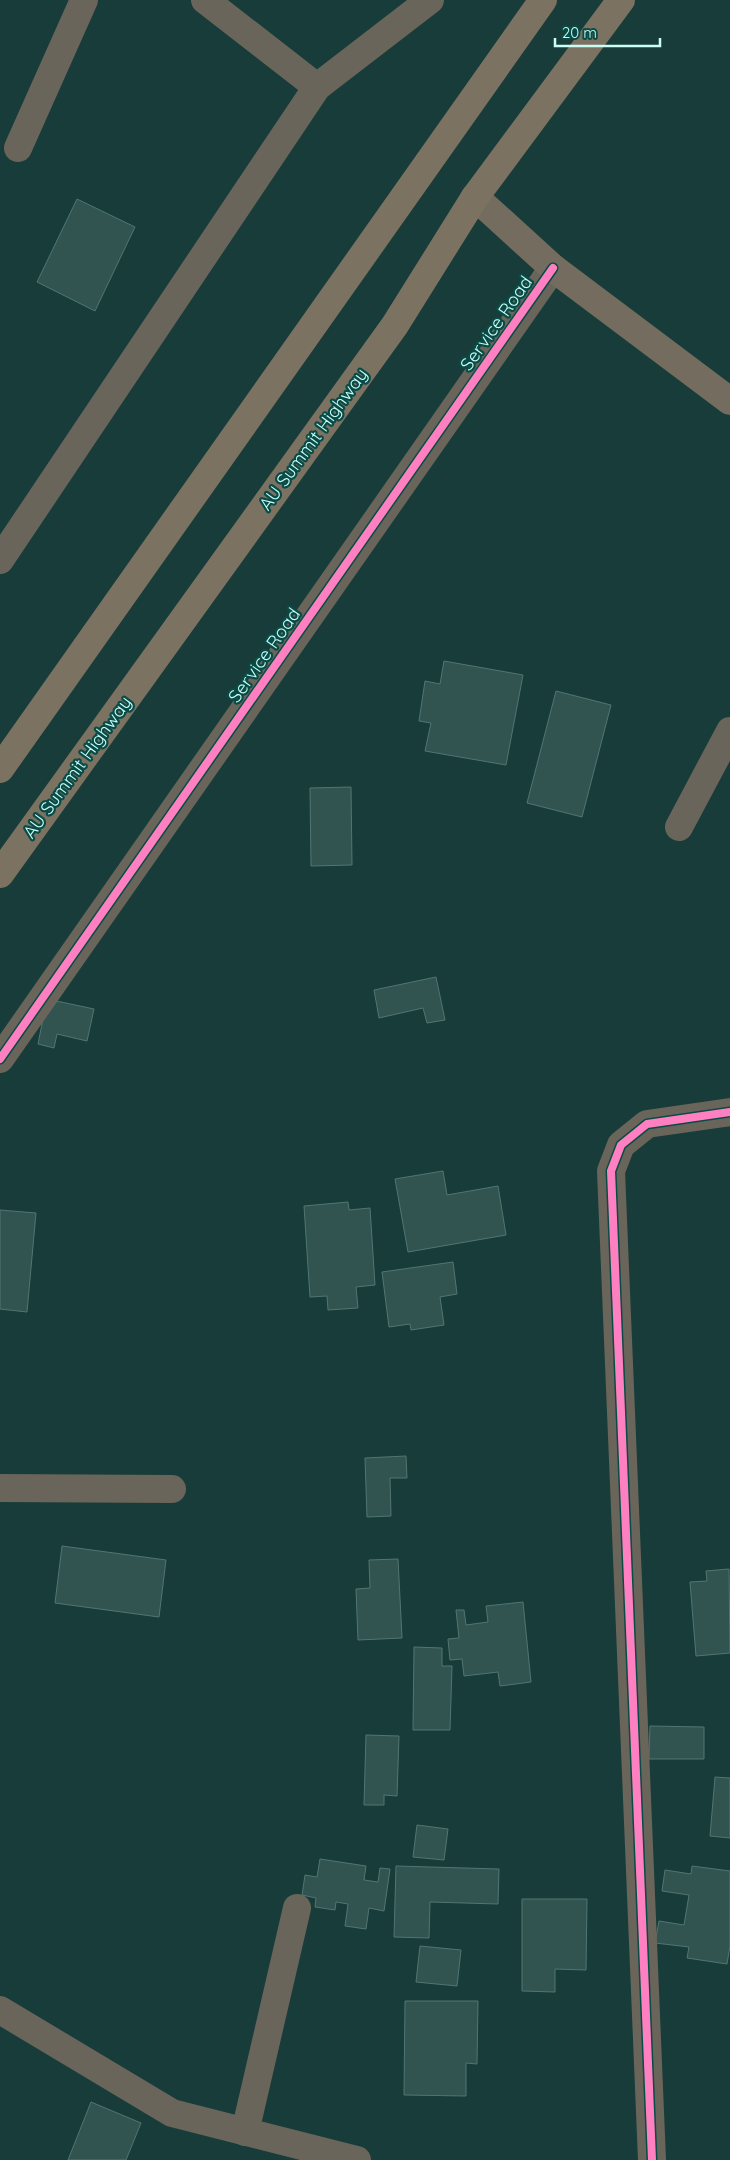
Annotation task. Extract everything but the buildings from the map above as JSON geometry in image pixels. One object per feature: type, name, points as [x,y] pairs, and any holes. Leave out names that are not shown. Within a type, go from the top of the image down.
[{"type":"main road","points":[[0,769],[543,0]]},
{"type":"main road","name":"AU Summit Highway","points":[[0,874],[395,325],[475,197],[621,0]]},
{"type":"street","points":[[18,148],[84,0]]},
{"type":"street","points":[[205,0],[317,87]]},
{"type":"street","points":[[0,560],[317,87],[430,0]]},
{"type":"street","points":[[475,197],[553,268],[730,401]]},
{"type":"street","name":"Service Road","points":[[0,1059],[553,268]]},
{"type":"street","points":[[679,827],[730,730]]},
{"type":"street","points":[[652,2160],[611,1171],[621,1145],[647,1124],[730,1112]]},
{"type":"street","points":[[0,1488],[172,1489]]},
{"type":"street","points":[[245,2132],[297,1908]]},
{"type":"street","points":[[0,2010],[172,2114],[357,2160]]},
{"type":"cycle path","points":[[0,1059],[553,268]]},
{"type":"cycle path","points":[[652,2160],[611,1171],[621,1145],[647,1124],[730,1112]]}]
